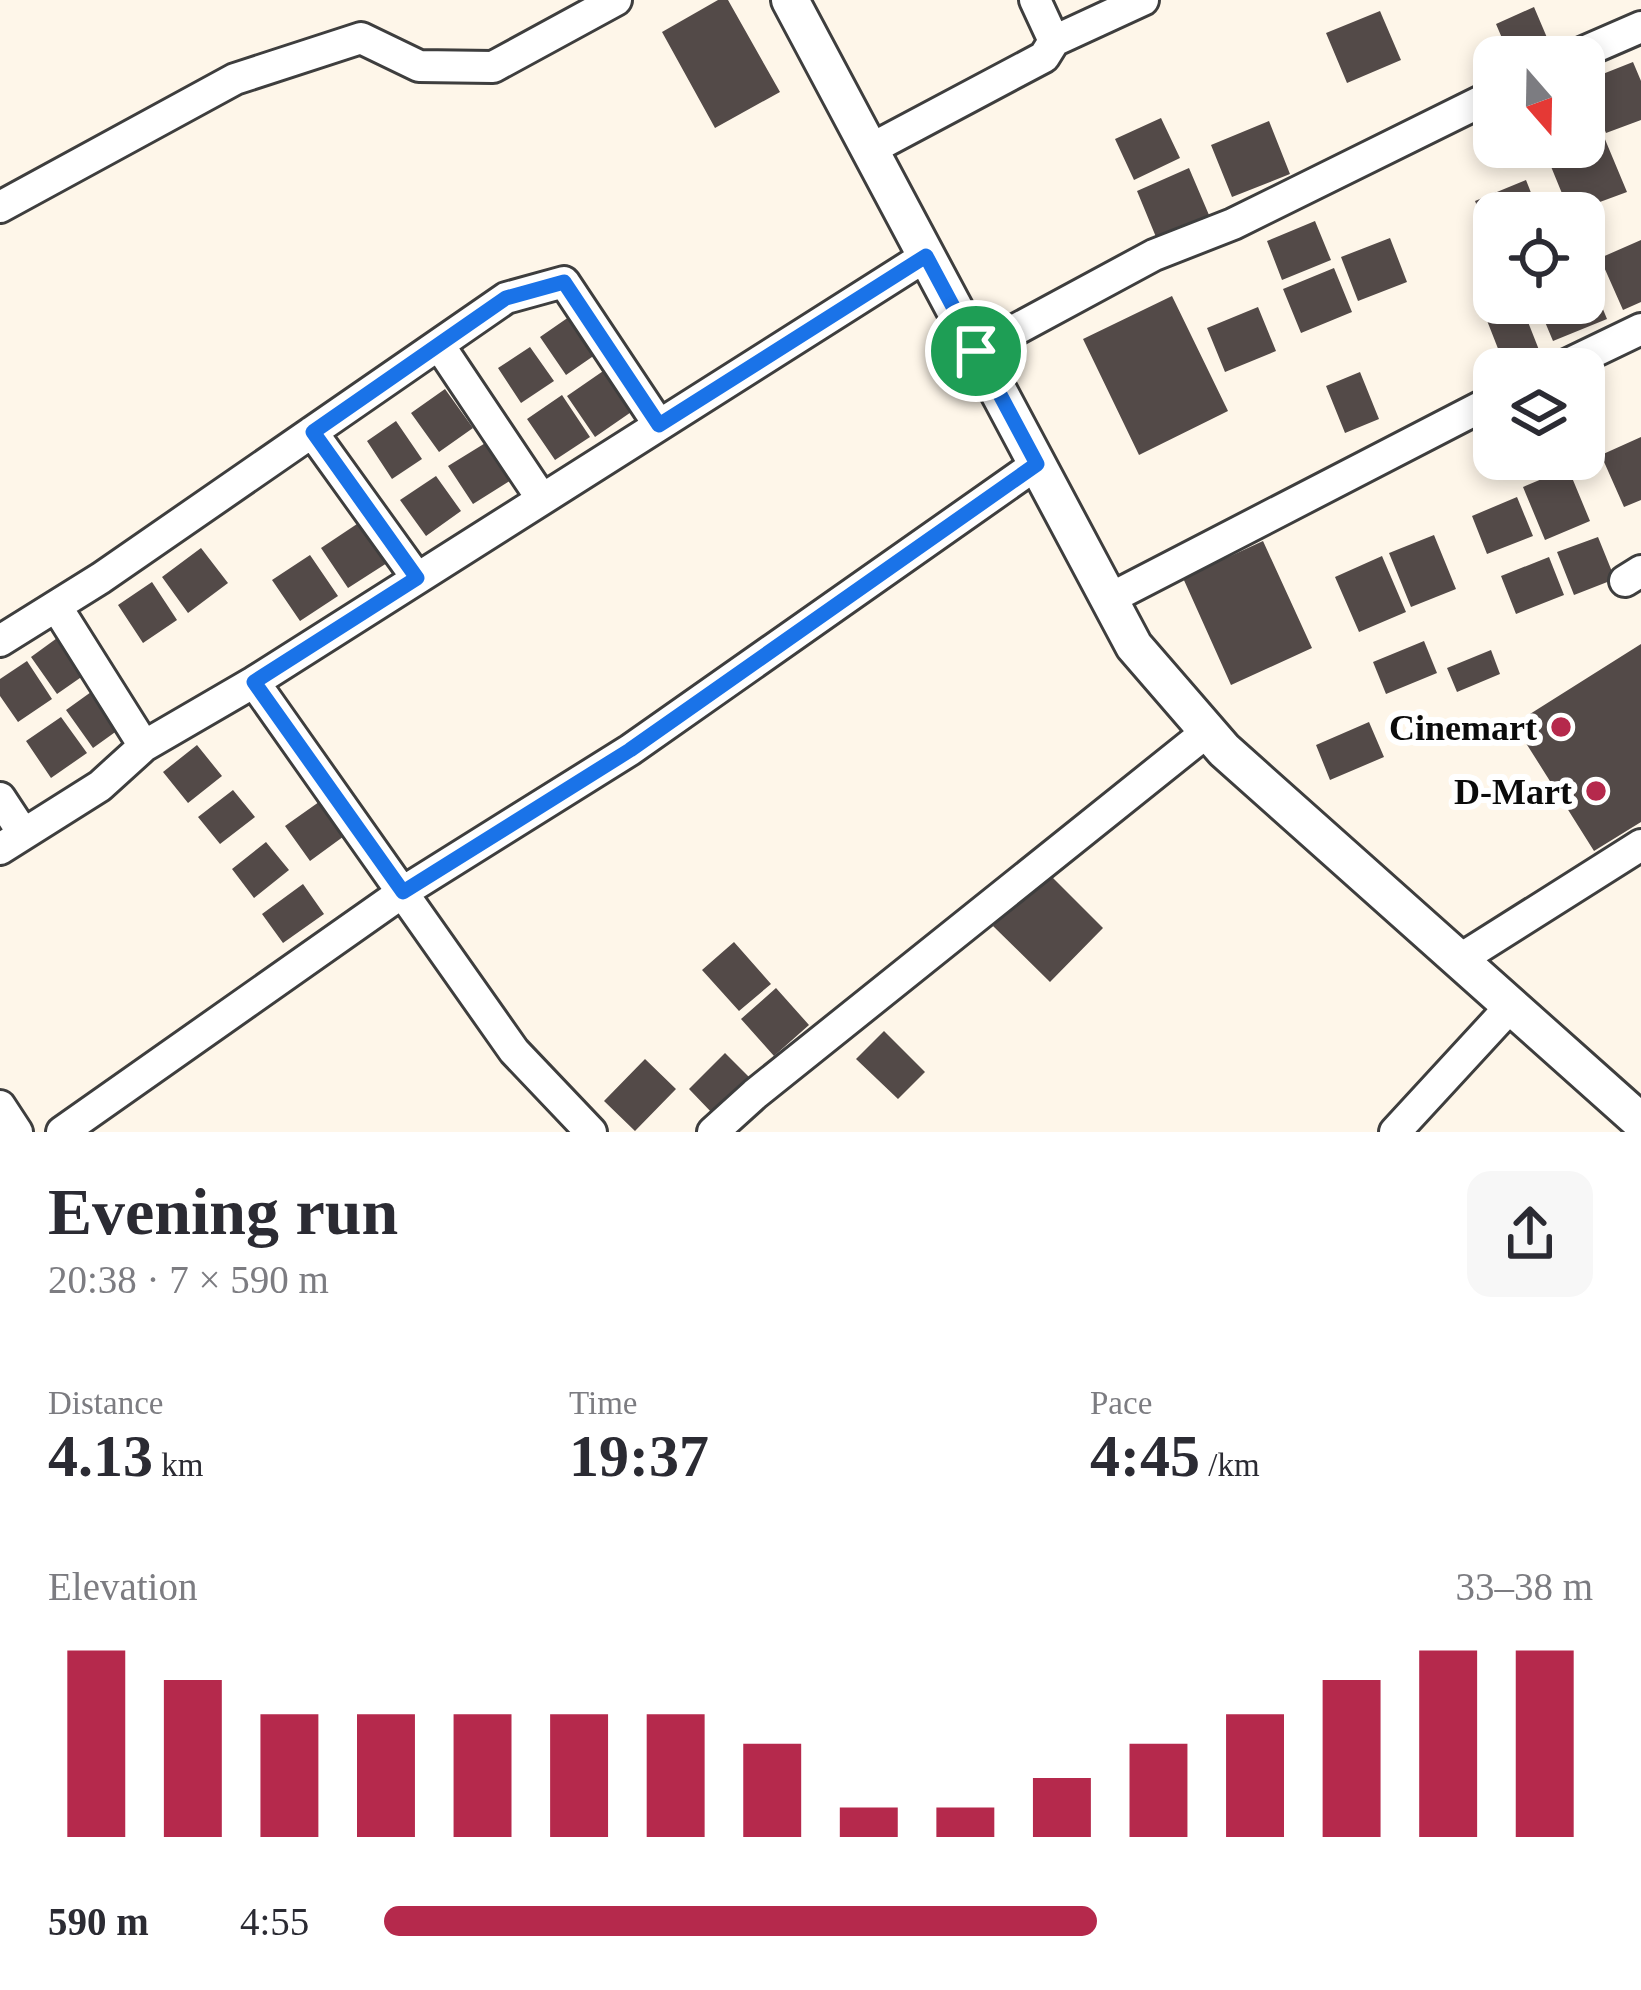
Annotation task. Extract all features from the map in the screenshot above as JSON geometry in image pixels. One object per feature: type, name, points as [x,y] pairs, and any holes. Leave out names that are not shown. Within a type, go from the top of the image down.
[{"type":"street","points":[[0,207],[236,79],[361,38],[419,66],[493,68],[616,0]]},
{"type":"street","points":[[790,0],[1134,646],[1223,750],[1641,1121]]},
{"type":"street","points":[[1035,0],[1054,41]]},
{"type":"street","points":[[869,150],[1044,57],[1054,41],[1143,0]]},
{"type":"street","points":[[1605,43],[1641,27]]},
{"type":"street","points":[[976,351],[1154,255],[1233,224],[1473,105]]},
{"type":"street","points":[[0,798],[12,841],[100,786],[144,746],[254,682],[926,256]]},
{"type":"street","points":[[0,641],[506,298],[564,282],[659,425]]},
{"type":"street","points":[[1601,348],[1641,328]]},
{"type":"street","points":[[439,345],[542,499]]},
{"type":"street","points":[[1109,599],[1473,411]]},
{"type":"street","points":[[313,432],[417,578]]},
{"type":"street","points":[[62,1132],[403,892],[630,750],[1037,464]]},
{"type":"street","points":[[56,606],[144,746]]},
{"type":"street","points":[[254,682],[514,1052],[591,1132]]},
{"type":"street","points":[[712,1132],[1208,731]]},
{"type":"street","points":[[1459,960],[1641,844]]},
{"type":"street","points":[[1395,1132],[1511,1006]]},
{"type":"street","points":[[0,1106],[17,1132]]},
{"type":"building","points":[[718,0],[728,0],[780,92],[715,128],[662,32]]},
{"type":"building","points":[[1534,7],[1546,36],[1501,36],[1496,24]]},
{"type":"building","points":[[1380,11],[1401,60],[1347,83],[1326,33]]},
{"type":"building","points":[[1633,62],[1641,81],[1641,120],[1606,133],[1605,131],[1605,73]]},
{"type":"building","points":[[1161,118],[1180,158],[1134,180],[1115,139]]},
{"type":"building","points":[[1269,121],[1290,174],[1232,197],[1211,145]]},
{"type":"building","points":[[1605,139],[1627,192],[1605,200],[1605,192],[1561,192],[1552,168],[1605,168]]},
{"type":"building","points":[[1189,168],[1209,215],[1156,237],[1137,191]]},
{"type":"building","points":[[1526,180],[1531,192],[1497,192]]},
{"type":"building","points":[[1315,221],[1331,260],[1282,280],[1267,241]]},
{"type":"building","points":[[1390,238],[1407,282],[1358,301],[1341,257]]},
{"type":"building","points":[[1641,240],[1641,302],[1623,310],[1605,269],[1605,256]]},
{"type":"building","points":[[1334,268],[1352,312],[1301,333],[1283,289]]},
{"type":"building","points":[[1172,296],[1228,411],[1139,455],[1083,339]]},
{"type":"building","points":[[1258,307],[1276,351],[1225,372],[1207,328]]},
{"type":"building","points":[[579,310],[605,348],[566,375],[540,337]]},
{"type":"building","points":[[1488,324],[1529,324],[1538,348],[1498,348]]},
{"type":"building","points":[[1546,324],[1595,324],[1553,341]]},
{"type":"building","points":[[530,347],[554,381],[521,403],[498,368]]},
{"type":"building","points":[[609,367],[637,408],[595,437],[567,396]]},
{"type":"building","points":[[1360,372],[1379,419],[1345,433],[1326,386]]},
{"type":"building","points":[[445,389],[473,428],[439,452],[411,413]]},
{"type":"building","points":[[562,395],[590,437],[555,460],[527,419]]},
{"type":"building","points":[[396,421],[422,459],[392,479],[367,441]]},
{"type":"building","points":[[1641,437],[1641,500],[1624,507],[1605,464],[1605,453]]},
{"type":"building","points":[[487,442],[511,480],[473,504],[448,466]]},
{"type":"building","points":[[436,476],[461,511],[426,536],[400,500]]},
{"type":"building","points":[[1540,480],[1573,480],[1590,521],[1545,540],[1523,487]]},
{"type":"building","points":[[1517,497],[1533,536],[1487,554],[1472,516]]},
{"type":"building","points":[[360,522],[387,563],[348,588],[321,548]]},
{"type":"building","points":[[1434,535],[1456,589],[1411,607],[1389,553]]},
{"type":"building","points":[[1598,537],[1615,579],[1574,595],[1557,552]]},
{"type":"building","points":[[1263,541],[1312,648],[1231,685],[1183,578]]},
{"type":"building","points":[[201,548],[228,583],[188,613],[162,577]]},
{"type":"building","points":[[310,555],[338,596],[300,621],[272,580]]},
{"type":"building","points":[[1382,556],[1406,612],[1359,632],[1335,577]]},
{"type":"building","points":[[1549,557],[1564,595],[1516,614],[1501,576]]},
{"type":"building","points":[[152,582],[177,620],[143,643],[118,605]]},
{"type":"building","points":[[64,633],[90,671],[57,694],[31,657]]},
{"type":"building","points":[[1424,641],[1437,673],[1386,694],[1373,662]]},
{"type":"building","points":[[1641,644],[1641,822],[1594,851],[1514,724]]},
{"type":"building","points":[[1491,650],[1500,674],[1457,692],[1447,668]]},
{"type":"building","points":[[27,661],[52,699],[18,722],[0,696],[0,679]]},
{"type":"building","points":[[98,687],[125,725],[93,748],[66,710]]},
{"type":"building","points":[[61,717],[87,753],[51,778],[26,741]]},
{"type":"building","points":[[1369,722],[1384,757],[1330,780],[1316,745]]},
{"type":"building","points":[[197,745],[222,776],[188,803],[163,772]]},
{"type":"building","points":[[233,790],[255,817],[220,844],[198,817]]},
{"type":"building","points":[[326,797],[351,831],[310,861],[285,826]]},
{"type":"building","points":[[266,842],[289,870],[254,898],[232,869]]},
{"type":"building","points":[[1047,872],[1103,928],[1050,982],[993,926]]},
{"type":"building","points":[[303,884],[324,914],[283,943],[262,914]]},
{"type":"building","points":[[734,942],[771,984],[739,1011],[702,970]]},
{"type":"building","points":[[776,988],[809,1025],[774,1056],[741,1019]]},
{"type":"building","points":[[884,1031],[925,1072],[898,1099],[856,1059]]},
{"type":"building","points":[[725,1053],[751,1079],[714,1115],[689,1089]]},
{"type":"building","points":[[645,1059],[676,1089],[635,1131],[604,1101]]},
{"type":"place","name":"Cinemart","points":[[1561,727]]},
{"type":"place","name":"D-Mart","points":[[1596,791]]},
{"type":"route","points":[[926,256],[976,351],[1037,464],[630,750],[403,892],[254,682],[417,578],[313,432],[506,298],[564,282],[659,425],[926,256]]}]
